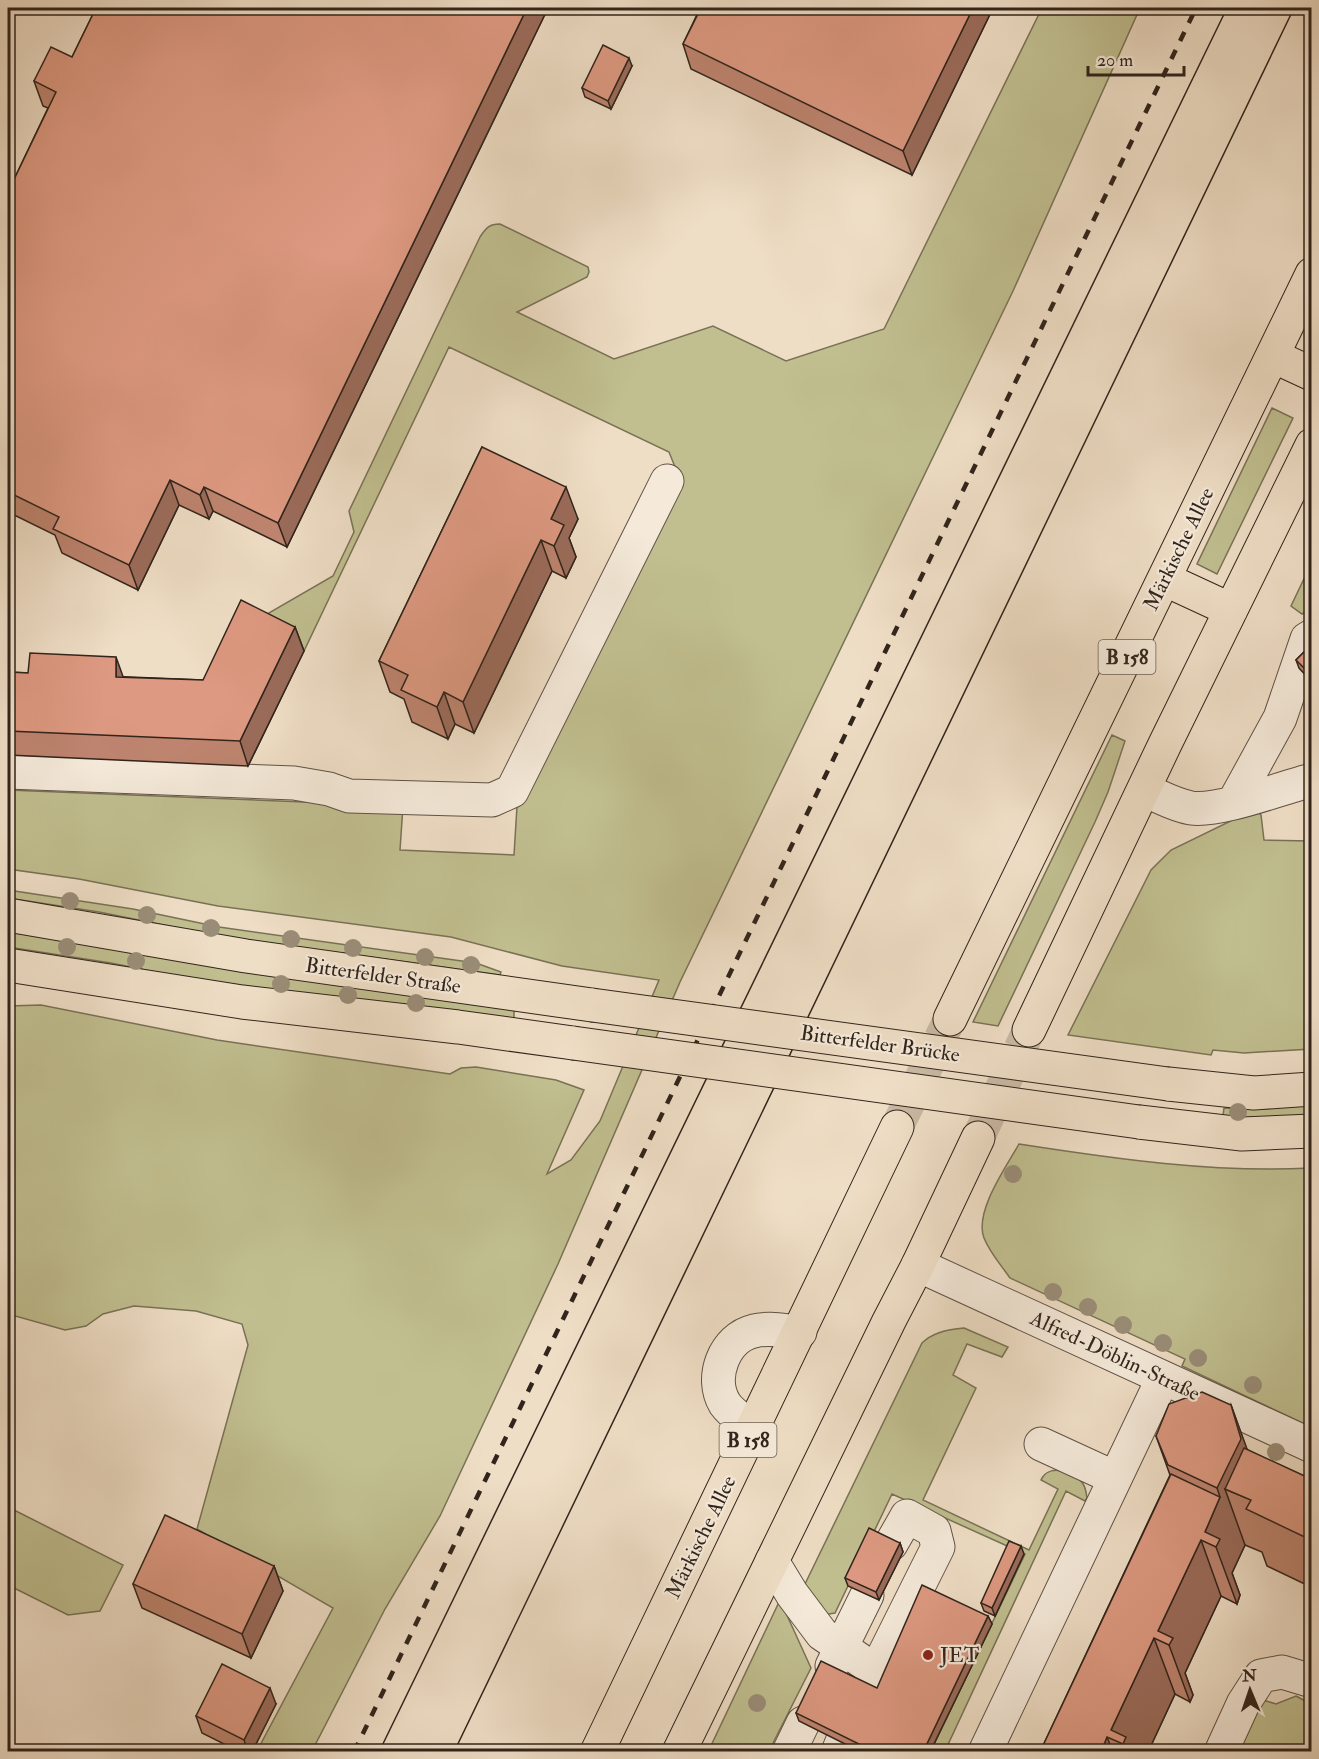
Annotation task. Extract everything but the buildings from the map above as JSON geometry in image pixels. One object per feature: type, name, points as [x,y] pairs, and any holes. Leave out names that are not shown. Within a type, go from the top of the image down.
[{"type":"main road","name":"Märkische Allee","points":[[950,1019],[1273,356],[1308,289]]},
{"type":"main road","points":[[1273,356],[1311,374]]},
{"type":"main road","points":[[1029,1030],[1311,445]]},
{"type":"main road","points":[[1164,579],[1231,610]]},
{"type":"main road","name":"Bitterfelder Straße","points":[[8,915],[246,956],[592,1005]]},
{"type":"main road","points":[[175,944],[242,1002]]},
{"type":"main road","name":"Bitterfelder Straße","points":[[8,965],[242,1002],[573,1043]]},
{"type":"main road","name":"Bitterfelder Brücke","points":[[592,1005],[1168,1084],[1254,1092],[1311,1089]]},
{"type":"main road","name":"Bitterfelder Brücke","points":[[573,1043],[1139,1122],[1242,1134],[1311,1131]]},
{"type":"main road","name":"Märkische Allee","points":[[597,1752],[801,1332],[897,1127]]},
{"type":"main road","points":[[679,1752],[978,1138]]},
{"type":"street","points":[[8,772],[294,783],[329,789],[349,796],[492,801],[512,791],[667,481]]},
{"type":"street","points":[[1234,802],[1280,718],[1307,639],[1311,636]]},
{"type":"street","points":[[1143,790],[1180,805],[1194,808],[1215,807],[1311,780]]},
{"type":"street","name":"Alfred-Döblin-Straße","points":[[918,1265],[1311,1446]]},
{"type":"street","points":[[753,1429],[729,1409],[724,1401],[720,1382],[721,1360],[732,1344],[752,1331],[773,1329],[801,1332]]},
{"type":"street","points":[[985,1752],[1163,1378]]},
{"type":"street","points":[[1041,1444],[1115,1478]]},
{"type":"street","points":[[772,1561],[792,1594],[822,1634],[836,1660],[871,1680],[938,1547],[934,1532],[907,1516],[891,1544]]},
{"type":"street","points":[[836,1660],[867,1595]]},
{"type":"street","points":[[1221,1752],[1243,1704],[1261,1676],[1282,1672],[1311,1681]]},
{"type":"shaded area","points":[[1042,8],[1140,8],[1013,291],[680,982],[558,1264],[440,1516],[385,1609],[312,1751],[257,1751],[333,1608],[197,1529],[248,1345],[242,1324],[196,1311],[134,1306],[103,1314],[86,1326],[65,1330],[8,1314],[8,1006],[41,1005],[217,1040],[450,1074],[461,1068],[476,1067],[556,1080],[584,1090],[547,1174],[571,1160],[600,1121],[659,980],[562,966],[451,937],[218,906],[79,879],[8,869],[8,790],[403,806],[400,850],[514,855],[517,806],[679,477],[669,452],[449,347],[304,651],[250,624],[333,576],[354,532],[349,511],[480,237],[488,227],[500,224],[588,267],[587,277],[517,312],[614,359],[713,326],[786,361],[884,329]]},
{"type":"shaded area","points":[[1272,408],[1293,418],[1217,574],[1197,564]]},
{"type":"shaded area","points":[[1311,564],[1311,609],[1302,614],[1291,606]]},
{"type":"shaded area","points":[[1112,735],[1125,741],[1108,792],[998,1026],[973,1022]]},
{"type":"shaded area","points":[[1258,811],[1261,815],[1264,840],[1311,841],[1311,1049],[1244,1053],[1213,1050],[1211,1055],[1068,1035],[1151,870],[1171,850],[1249,812]]},
{"type":"shaded area","points":[[8,890],[133,909],[219,927],[476,963],[501,972],[500,975],[218,936],[99,912],[8,898]]},
{"type":"shaded area","points":[[8,932],[514,1010],[514,1024],[185,978],[111,963],[8,947]]},
{"type":"shaded area","points":[[1311,1104],[1311,1121],[1222,1123],[1224,1108],[1266,1109]]},
{"type":"shaded area","points":[[1019,1144],[1128,1160],[1201,1167],[1311,1168],[1311,1427],[1182,1366],[1185,1359],[1010,1278],[989,1249],[982,1227],[987,1203]]},
{"type":"shaded area","points":[[964,1328],[1008,1347],[1002,1357],[967,1344],[953,1375],[976,1388],[923,1500],[1029,1550],[1058,1489],[1041,1480],[1045,1475],[1056,1470],[1074,1476],[1084,1486],[1087,1498],[1085,1501],[1066,1491],[945,1751],[931,1751],[1025,1554],[892,1494],[835,1613],[823,1615],[805,1584],[922,1343],[942,1332]]},
{"type":"shaded area","points":[[8,1507],[123,1565],[100,1611],[68,1615],[8,1585]]},
{"type":"shaded area","points":[[780,1600],[811,1668],[769,1751],[708,1752]]},
{"type":"shaded area","points":[[1296,1696],[1311,1704],[1311,1751],[1239,1752],[1263,1700],[1276,1704]]},
{"type":"tunnel","points":[[897,1127],[950,1019]]},
{"type":"tunnel","points":[[978,1138],[1029,1030]]},
{"type":"tram line","points":[[379,1752],[1227,8]]},
{"type":"tram line","points":[[454,1752],[1294,8]]},
{"type":"railway","points":[[354,1752],[1196,8]]},
{"type":"place","name":"JET","points":[[928,1655]]}]
